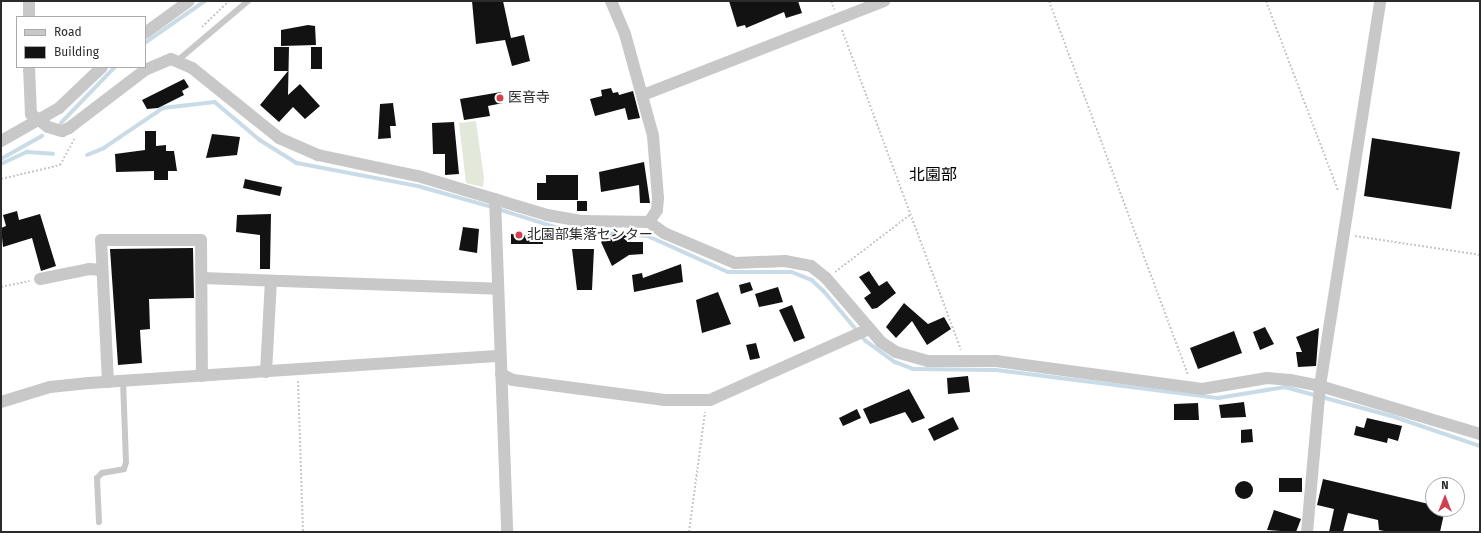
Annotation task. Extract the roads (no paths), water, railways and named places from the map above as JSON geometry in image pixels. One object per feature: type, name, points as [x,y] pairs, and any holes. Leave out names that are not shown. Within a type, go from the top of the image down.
[{"type":"street","points":[[29,1],[29,16]]},
{"type":"street","points":[[146,33],[189,1]]},
{"type":"street","points":[[611,1],[625,34],[643,95],[653,136],[658,198],[657,210],[649,222]]},
{"type":"street","points":[[643,95],[884,1]]},
{"type":"street","points":[[1307,532],[1320,386],[1380,1]]},
{"type":"street","points":[[29,68],[29,106],[38,122],[62,131],[69,128],[145,70],[162,61],[177,61],[192,68],[279,138],[318,155],[418,176],[547,215],[582,221],[649,222],[664,233],[722,259],[747,264],[795,262],[811,266],[826,278],[870,329],[896,352],[928,361],[964,359],[1108,374],[1193,388],[1214,388],[1267,378],[1320,386],[1480,434]]},
{"type":"street","points":[[1,141],[38,122],[59,108],[101,68]]},
{"type":"street","points":[[495,199],[508,532]]},
{"type":"street","points":[[108,382],[101,240],[201,240],[202,376]]},
{"type":"street","points":[[40,279],[89,269],[102,270]]},
{"type":"street","points":[[202,278],[498,289]]},
{"type":"street","points":[[266,372],[271,280]]},
{"type":"street","points":[[501,374],[513,380],[665,400],[707,401],[870,329]]},
{"type":"street","points":[[1,402],[50,387],[500,356]]},
{"type":"lane","points":[[177,61],[248,1]]},
{"type":"lane","points":[[99,522],[97,478],[102,473],[124,469],[126,462],[123,381]]},
{"type":"waterway","points":[[146,42],[205,1]]},
{"type":"waterway","points":[[61,123],[114,68]]},
{"type":"waterway","points":[[87,155],[104,148],[163,108],[215,102],[260,140],[297,163],[418,186],[492,207]]},
{"type":"waterway","points":[[1,159],[42,136]]},
{"type":"waterway","points":[[1,164],[27,152],[53,154]]},
{"type":"waterway","points":[[498,209],[565,230],[648,236],[728,272],[792,272],[812,280],[824,291],[866,341],[895,362],[913,369],[996,370],[1218,398],[1285,387],[1392,416],[1480,446]]},
{"type":"place","name":"医音寺","points":[[500,98]]},
{"type":"place","name":"北園部集落センター","points":[[519,235]]},
{"type":"district","name":"北園部","points":[[933,175]]}]
